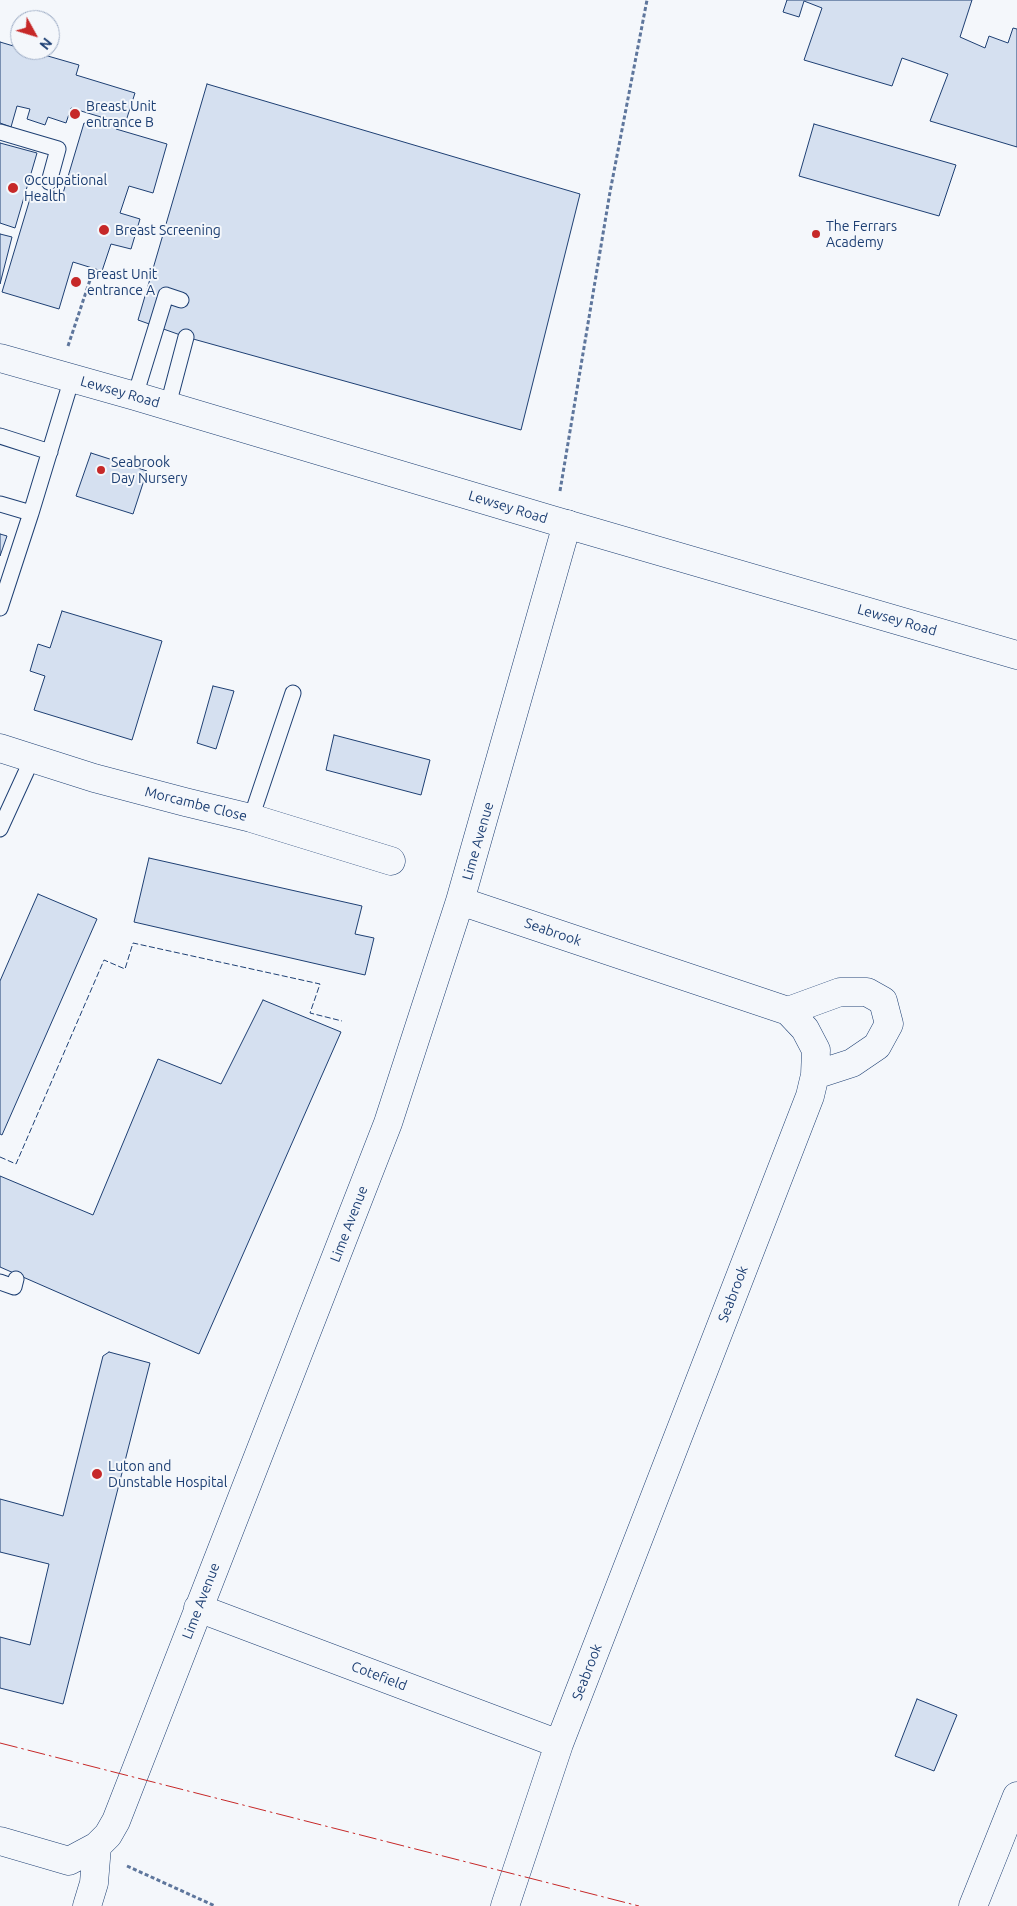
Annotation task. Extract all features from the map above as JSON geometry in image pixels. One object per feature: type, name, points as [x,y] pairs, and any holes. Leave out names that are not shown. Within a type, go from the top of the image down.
[{"type":"street","name":"Lewsey Road","points":[[0,358],[168,405],[560,522],[1017,655]]},
{"type":"street","name":"Lime Avenue","points":[[97,1846],[108,1835],[116,1821],[388,1123],[460,901],[560,522]]},
{"type":"street","name":"Morcambe Close","points":[[0,748],[32,760],[176,800],[252,818],[391,861]]},
{"type":"street","name":"Seabrook","points":[[460,901],[788,1011],[805,1029],[816,1050],[815,1076],[810,1096],[560,1744],[506,1906]]},
{"type":"street","points":[[788,1011],[840,992],[867,992],[883,1001],[889,1024],[877,1046],[852,1063],[815,1076]]},
{"type":"street","name":"Cotefield","points":[[198,1608],[560,1744]]},
{"type":"street","points":[[973,1906],[1017,1796]]},
{"type":"street","points":[[0,1841],[69,1861],[97,1846]]},
{"type":"street","points":[[87,1906],[94,1883],[97,1846]]},
{"type":"lane","points":[[0,132],[58,149],[49,182]]},
{"type":"lane","points":[[135,396],[166,295],[182,300]]},
{"type":"lane","points":[[168,405],[186,337]]},
{"type":"lane","points":[[0,608],[72,378]]},
{"type":"lane","points":[[0,436],[50,452]]},
{"type":"lane","points":[[0,504],[31,513]]},
{"type":"lane","points":[[252,818],[294,693]]},
{"type":"lane","points":[[0,829],[32,760]]},
{"type":"lane","points":[[0,1282],[14,1287],[16,1279]]},
{"type":"path","points":[[560,522],[560,492],[610,192],[647,0]]},
{"type":"path","points":[[67,350],[94,268]]},
{"type":"path","points":[[97,1846],[123,1864],[215,1906]]},
{"type":"building","points":[[787,0],[972,0],[960,37],[985,48],[989,36],[1008,43],[1013,28],[1017,29],[1017,147],[930,121],[948,74],[902,58],[892,86],[804,60],[822,8],[804,1],[799,17],[783,12]]},
{"type":"building","points":[[0,42],[10,45],[10,60],[60,60],[79,65],[76,75],[135,93],[125,124],[119,122],[116,129],[167,144],[153,193],[129,186],[120,213],[140,219],[131,249],[111,244],[102,271],[73,262],[59,309],[2,292],[32,192],[61,200],[84,123],[98,127],[101,117],[71,108],[66,123],[48,117],[45,125],[27,119],[30,109],[17,106],[11,127],[0,123]]},
{"type":"building","points":[[207,84],[580,194],[521,430],[186,337],[138,320]]},
{"type":"building","points":[[814,124],[956,165],[939,216],[799,176]]},
{"type":"building","name":"Occupational Health","points":[[0,143],[37,153],[15,228],[0,223]]},
{"type":"building","points":[[0,234],[12,237],[0,284]]},
{"type":"building","points":[[91,453],[147,471],[133,514],[76,496]]},
{"type":"building","points":[[0,534],[7,536],[0,556]]},
{"type":"building","points":[[62,611],[162,641],[132,740],[34,710],[45,676],[30,671],[38,644],[50,648]]},
{"type":"building","points":[[213,686],[234,691],[216,749],[197,743]]},
{"type":"building","points":[[334,735],[430,760],[421,795],[326,770]]},
{"type":"building","points":[[149,858],[362,906],[355,934],[374,938],[365,975],[134,922]]},
{"type":"building","points":[[38,894],[97,919],[2,1135],[0,1134],[0,981]]},
{"type":"building","points":[[263,1000],[341,1032],[199,1354],[0,1267],[0,1176],[93,1215],[158,1059],[221,1084]]},
{"type":"building","points":[[109,1352],[150,1363],[63,1704],[0,1688],[0,1637],[30,1645],[49,1564],[0,1552],[0,1499],[63,1516],[103,1356]]},
{"type":"building","points":[[917,1699],[957,1715],[934,1771],[895,1756]]},
{"type":"fence","points":[[0,1157],[16,1164],[104,960],[125,969],[133,943],[320,984],[310,1013],[342,1021]]},
{"type":"power","points":[[0,1743],[639,1906]]},
{"type":"place","name":"Breast Unit entrance B","points":[[75,114]]},
{"type":"place","name":"Occupational Health","points":[[13,188]]},
{"type":"place","name":"Breast Screening","points":[[104,230]]},
{"type":"place","name":"The Ferrars Academy","points":[[816,234]]},
{"type":"place","name":"Breast Unit entrance A","points":[[76,282]]},
{"type":"place","name":"Seabrook Day Nursery","points":[[101,470]]},
{"type":"place","name":"Luton and Dunstable Hospital","points":[[97,1474]]}]
